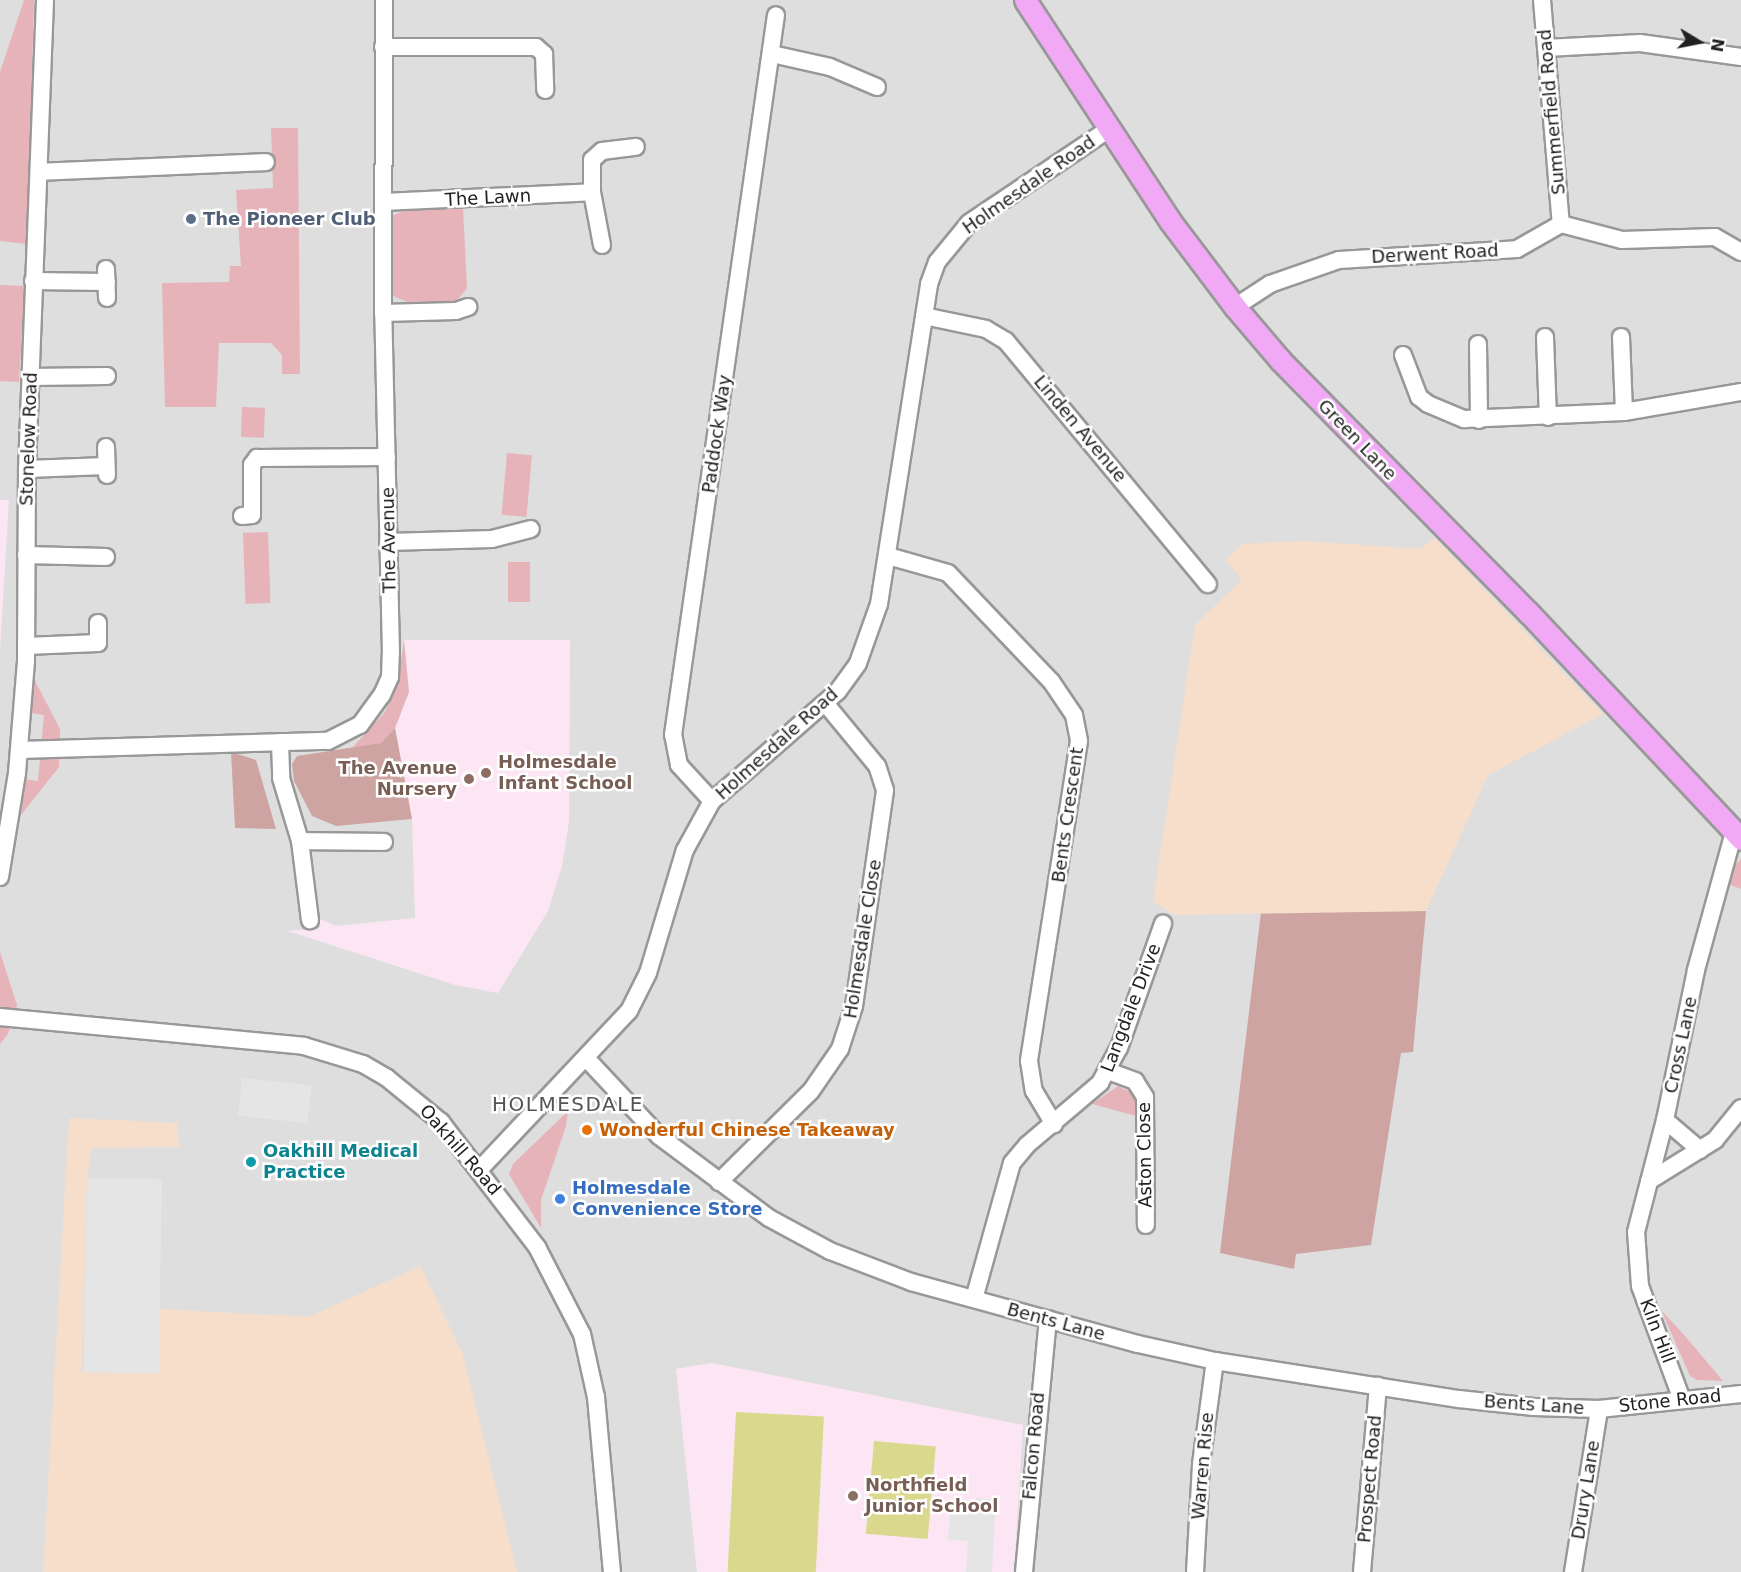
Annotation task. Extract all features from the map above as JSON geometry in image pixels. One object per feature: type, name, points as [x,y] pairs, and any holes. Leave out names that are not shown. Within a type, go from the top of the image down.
[{"type":"main road","name":"Green Lane","points":[[1024,0],[1204,270],[1235,308],[1281,361],[1529,613],[1738,835]]},
{"type":"street","name":"Stonelow Road","points":[[0,878],[19,750],[26,646],[27,469],[45,0]]},
{"type":"street","name":"The Avenue","points":[[19,750],[311,743],[343,736],[360,725],[382,695],[391,663],[383,313],[384,0]]},
{"type":"street","name":"Summerfield Road","points":[[1542,0],[1561,224]]},
{"type":"street","name":"Paddock Way","points":[[712,801],[679,765],[673,735],[776,15]]},
{"type":"street","points":[[1545,48],[1640,43],[1741,57]]},
{"type":"street","points":[[383,47],[536,47],[544,54],[545,90]]},
{"type":"street","points":[[772,54],[830,67],[877,87]]},
{"type":"street","name":"Holmesdale Road","points":[[480,1169],[629,1011],[639,993],[685,850],[712,801],[825,703],[849,679],[867,643],[888,556],[924,316],[936,262],[950,242],[997,203],[1110,129]]},
{"type":"street","points":[[602,245],[592,192],[596,154],[615,147],[636,147]]},
{"type":"street","points":[[39,172],[266,162]]},
{"type":"street","name":"The Lawn","points":[[383,202],[592,192]]},
{"type":"street","points":[[1561,224],[1622,240],[1715,237],[1741,252]]},
{"type":"street","name":"Derwent Road","points":[[1235,308],[1270,284],[1339,260],[1517,249],[1561,224]]},
{"type":"street","points":[[33,281],[107,283]]},
{"type":"street","points":[[383,313],[456,311],[468,307]]},
{"type":"street","name":"Linden Avenue","points":[[924,316],[986,329],[1006,341],[1208,584]]},
{"type":"street","points":[[1545,337],[1548,417]]},
{"type":"street","points":[[1621,337],[1624,412]]},
{"type":"street","points":[[1478,344],[1479,420]]},
{"type":"street","points":[[1403,356],[1416,390],[1428,404],[1464,419],[1624,412],[1741,393]]},
{"type":"street","points":[[30,377],[107,375]]},
{"type":"street","points":[[27,469],[106,471],[106,447]]},
{"type":"street","points":[[242,516],[252,515],[252,465],[257,458],[387,457]]},
{"type":"street","points":[[388,542],[492,539],[531,529]]},
{"type":"street","points":[[26,555],[106,554]]},
{"type":"street","name":"Bents Crescent","points":[[888,556],[948,573],[1051,681],[1076,721],[1079,741],[1029,1061],[1034,1091],[1054,1124]]},
{"type":"street","points":[[26,646],[99,643],[98,622]]},
{"type":"street","name":"Holmesdale Close","points":[[719,1182],[811,1091],[840,1049],[854,1006],[885,790],[877,766],[825,703]]},
{"type":"street","points":[[280,742],[281,778],[300,841],[309,920]]},
{"type":"street","name":"Cross Lane","points":[[1635,1260],[1635,1232],[1665,1120],[1696,970],[1738,835]]},
{"type":"street","points":[[300,841],[384,842]]},
{"type":"street","name":"Langdale Drive","points":[[974,1299],[1012,1163],[1027,1145],[1090,1095],[1108,1071],[1163,924]]},
{"type":"street","name":"Oakhill Road","points":[[0,1017],[266,1040],[334,1053],[363,1064],[414,1098],[441,1122],[480,1169],[537,1247],[582,1334],[596,1397],[612,1572]]},
{"type":"street","name":"Bents Lane","points":[[586,1058],[659,1136],[769,1218],[830,1251],[911,1282],[1215,1361],[1534,1407],[1599,1409]]},
{"type":"street","name":"Aston Close","points":[[1108,1071],[1135,1082],[1145,1097],[1146,1225]]},
{"type":"street","points":[[1649,1181],[1715,1140],[1741,1108]]},
{"type":"street","points":[[1665,1120],[1700,1150]]},
{"type":"street","name":"Kiln Hill","points":[[1635,1260],[1640,1286],[1682,1401]]},
{"type":"street","name":"Falcon Road","points":[[1024,1572],[1048,1319]]},
{"type":"street","name":"Warren Rise","points":[[1195,1572],[1202,1464],[1215,1361]]},
{"type":"street","name":"Prospect Road","points":[[1362,1572],[1378,1386]]},
{"type":"street","name":"Stone Road","points":[[1599,1409],[1741,1394]]},
{"type":"street","name":"Drury Lane","points":[[1573,1572],[1599,1409]]},
{"type":"shaded area","points":[[0,0],[1741,0],[1741,1572],[0,1572],[0,648],[8,501],[0,500]]},
{"type":"shaded area","points":[[24,0],[34,0],[27,244],[0,241],[0,72]]},
{"type":"shaded area","points":[[271,128],[298,128],[300,374],[282,374],[282,355],[271,343],[219,343],[216,407],[165,407],[162,283],[229,282],[230,266],[241,266],[236,190],[273,188]]},
{"type":"shaded area","points":[[463,208],[467,288],[459,298],[453,303],[412,304],[391,295],[391,216],[406,210]]},
{"type":"shaded area","points":[[0,285],[25,286],[19,382],[0,381]]},
{"type":"shaded area","points":[[242,407],[265,408],[264,438],[241,437]]},
{"type":"shaded area","points":[[507,453],[532,455],[527,517],[502,515]]},
{"type":"shaded area","points":[[0,500],[9,500],[0,648]]},
{"type":"shaded area","points":[[268,532],[270,603],[245,604],[243,533]]},
{"type":"shaded area","points":[[1435,538],[1603,714],[1488,775],[1426,911],[1173,915],[1153,901],[1195,625],[1242,579],[1226,561],[1242,544],[1303,541],[1421,549]]},
{"type":"shaded area","points":[[508,562],[530,562],[530,602],[508,602]]},
{"type":"shaded area","name":"Holmesdale Infant School","points":[[404,640],[570,640],[569,822],[562,866],[548,911],[498,993],[455,985],[288,931],[320,928],[320,919],[336,926],[415,918],[412,819],[395,728],[409,692]]},
{"type":"shaded area","points":[[404,640],[409,692],[395,728],[381,743],[352,748],[385,712],[398,683]]},
{"type":"shaded area","points":[[33,677],[60,729],[59,767],[21,815],[23,779],[38,781],[44,715],[31,713]]},
{"type":"shaded area","points":[[395,728],[412,819],[336,826],[312,816],[294,781],[292,764],[297,756],[381,743]]},
{"type":"shaded area","points":[[231,752],[256,760],[276,829],[235,828]]},
{"type":"shaded area","points":[[1741,859],[1741,889],[1728,884],[1732,868]]},
{"type":"shaded area","points":[[1426,911],[1413,1052],[1401,1053],[1371,1245],[1296,1254],[1294,1269],[1220,1253],[1261,912]]},
{"type":"shaded area","points":[[0,952],[17,1005],[8,1034],[0,1044]]},
{"type":"shaded area","points":[[242,1078],[312,1085],[308,1123],[238,1116]]},
{"type":"shaded area","points":[[1118,1086],[1136,1095],[1140,1117],[1092,1104]]},
{"type":"shaded area","points":[[568,1111],[566,1126],[541,1200],[541,1228],[509,1174],[513,1164]]},
{"type":"shaded area","points":[[69,1118],[177,1123],[179,1147],[91,1148],[87,1178],[82,1372],[157,1373],[160,1309],[309,1317],[420,1266],[462,1352],[517,1572],[43,1572]]},
{"type":"shaded area","points":[[87,1178],[162,1179],[159,1373],[84,1372]]},
{"type":"shaded area","points":[[1661,1310],[1723,1381],[1697,1380],[1690,1376]]},
{"type":"shaded area","name":"Northfield Junior School","points":[[712,1363],[1023,1425],[1014,1572],[697,1572],[676,1369]]},
{"type":"shaded area","points":[[736,1412],[824,1417],[816,1572],[728,1572]]},
{"type":"shaded area","points":[[874,1441],[936,1446],[928,1539],[866,1534]]},
{"type":"shaded area","points":[[976,1498],[996,1499],[992,1572],[966,1572],[968,1541],[948,1540],[950,1511],[968,1513],[969,1505],[976,1505]]},
{"type":"place","name":"The Pioneer Club","points":[[191,219]]},
{"type":"place","name":"Holmesdale Infant School","points":[[486,773]]},
{"type":"place","name":"The Avenue Nursery","points":[[469,779]]},
{"type":"place","name":"Wonderful Chinese Takeaway","points":[[587,1130]]},
{"type":"place","name":"Oakhill Medical Practice","points":[[251,1162]]},
{"type":"place","name":"Holmesdale Convenience Store","points":[[560,1199]]},
{"type":"place","name":"Northfield Junior School","points":[[853,1496]]},
{"type":"district","name":"HOLMESDALE","points":[[568,1104]]}]
